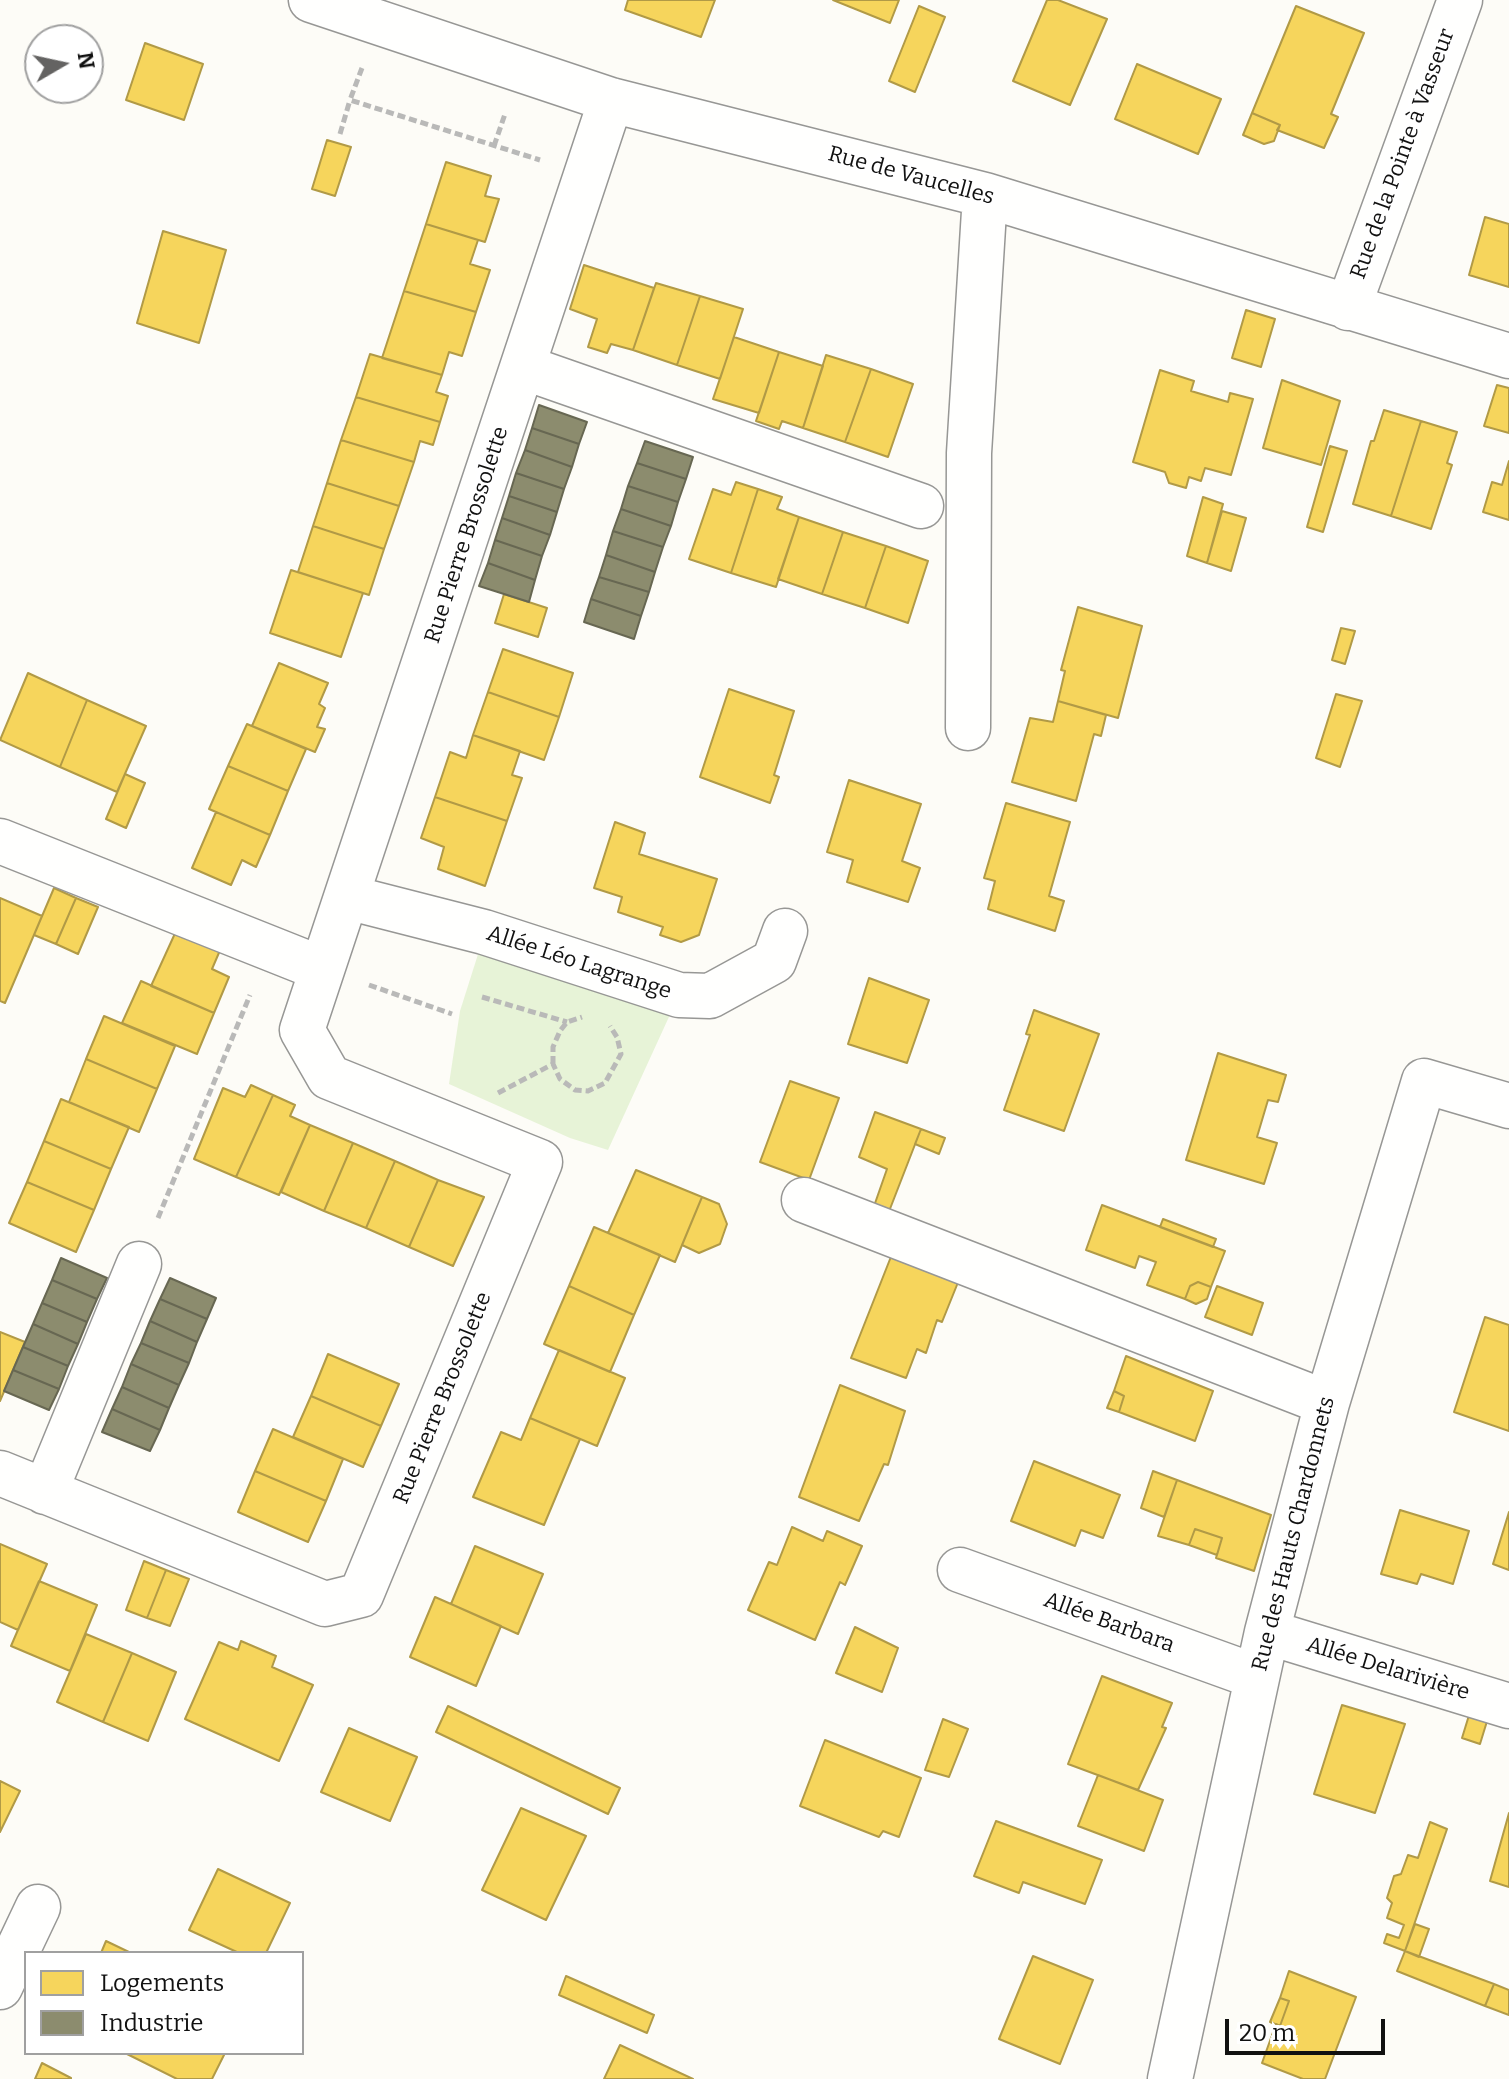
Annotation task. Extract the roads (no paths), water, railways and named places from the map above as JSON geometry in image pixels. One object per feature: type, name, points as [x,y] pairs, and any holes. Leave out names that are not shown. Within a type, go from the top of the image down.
[{"type":"street","name":"Rue de Vaucelles","points":[[311,0],[611,100],[985,195],[1509,356]]},
{"type":"street","name":"Rue de la Pointe à Vasseur","points":[[1348,308],[1460,0]]},
{"type":"street","name":"Rue Pierre Brossolette","points":[[0,1473],[325,1604],[361,1595],[540,1162],[329,1077],[302,1030],[611,100]]},
{"type":"street","points":[[968,728],[969,453],[985,195]]},
{"type":"street","points":[[523,367],[921,506]]},
{"type":"street","points":[[0,841],[322,969]]},
{"type":"street","name":"Allée Léo Lagrange","points":[[347,897],[484,932],[679,995],[710,996],[774,961],[785,931]]},
{"type":"street","name":"Rue des Hauts Chardonnets","points":[[1170,2079],[1267,1632],[1327,1403],[1424,1081],[1509,1106]]},
{"type":"street","points":[[804,1200],[1327,1403]]},
{"type":"street","points":[[45,1492],[139,1264]]},
{"type":"street","name":"Allée Barbara","points":[[960,1570],[1257,1677]]},
{"type":"street","name":"Allée Delarivière","points":[[1267,1632],[1509,1706]]},
{"type":"street","points":[[0,1987],[38,1907]]}]
